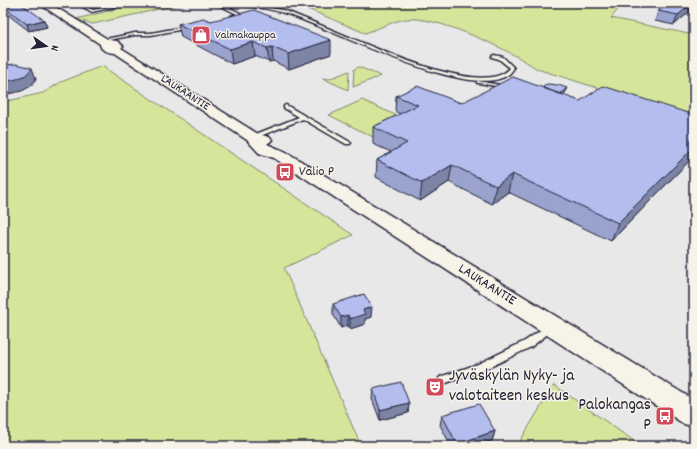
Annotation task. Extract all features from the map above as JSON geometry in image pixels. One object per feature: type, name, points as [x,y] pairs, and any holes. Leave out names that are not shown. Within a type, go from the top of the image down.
[{"type":"main road","name":"LAUKAANTIE","points":[[43,3],[253,137],[256,144],[264,150],[280,155],[694,415]]},
{"type":"street","points":[[664,3],[694,10]]},
{"type":"lane","points":[[78,3],[92,11],[130,3]]},
{"type":"lane","points":[[217,3],[240,14],[228,18]]},
{"type":"lane","points":[[235,3],[285,12],[417,65],[448,75],[509,88]]},
{"type":"lane","points":[[109,44],[135,34],[151,34],[190,27]]},
{"type":"lane","points":[[459,77],[492,79],[504,77],[512,68],[508,63],[494,56]]},
{"type":"lane","points":[[286,107],[348,143]]},
{"type":"lane","points":[[253,137],[303,117]]},
{"type":"lane","points":[[442,380],[481,367],[528,344],[553,326]]},
{"type":"green space","points":[[141,3],[186,3],[93,24],[76,19]]},
{"type":"green space","points":[[280,3],[623,3],[611,18],[694,35],[694,118],[537,69],[492,44],[454,28],[436,23],[419,19],[406,19],[396,21],[365,33],[303,7]]},
{"type":"green space","points":[[102,66],[353,235],[284,268],[361,446],[3,446],[3,102],[43,93],[61,82]]},
{"type":"green space","points":[[359,67],[381,76],[353,87],[354,69]]},
{"type":"green space","points":[[349,71],[348,90],[322,78],[329,79]]},
{"type":"green space","points":[[362,100],[411,122],[377,139],[329,115]]},
{"type":"green space","points":[[554,385],[641,446],[517,446]]},
{"type":"building","points":[[20,3],[44,20],[27,24],[3,6],[3,4]]},
{"type":"building","points":[[669,3],[693,3],[678,15],[658,11]]},
{"type":"building","points":[[254,10],[331,40],[288,54],[272,47],[267,48],[253,42],[230,49],[178,24],[203,18],[211,21]]},
{"type":"building","points":[[17,64],[32,68],[26,75],[17,79],[3,82],[3,65]]},
{"type":"building","points":[[513,77],[580,101],[603,86],[694,115],[694,147],[618,223],[512,174],[496,186],[452,165],[422,183],[377,160],[407,143],[373,127],[418,105],[396,96],[417,86],[461,103]]},
{"type":"building","points":[[548,84],[567,88],[560,94],[543,88],[544,85]]},
{"type":"building","points":[[364,294],[372,307],[363,310],[365,314],[350,319],[348,315],[341,317],[333,304]]},
{"type":"building","points":[[401,382],[409,403],[380,410],[373,389]]},
{"type":"building","points":[[479,404],[495,431],[457,444],[442,415]]},
{"type":"place","name":"Valmakauppa","points":[[201,35]]},
{"type":"place","name":"Valio P","points":[[285,172]]},
{"type":"place","name":"Jyväskylän Nyky- ja valotaiteen keskus","points":[[435,387]]},
{"type":"place","name":"Palokangas P","points":[[665,416]]}]
